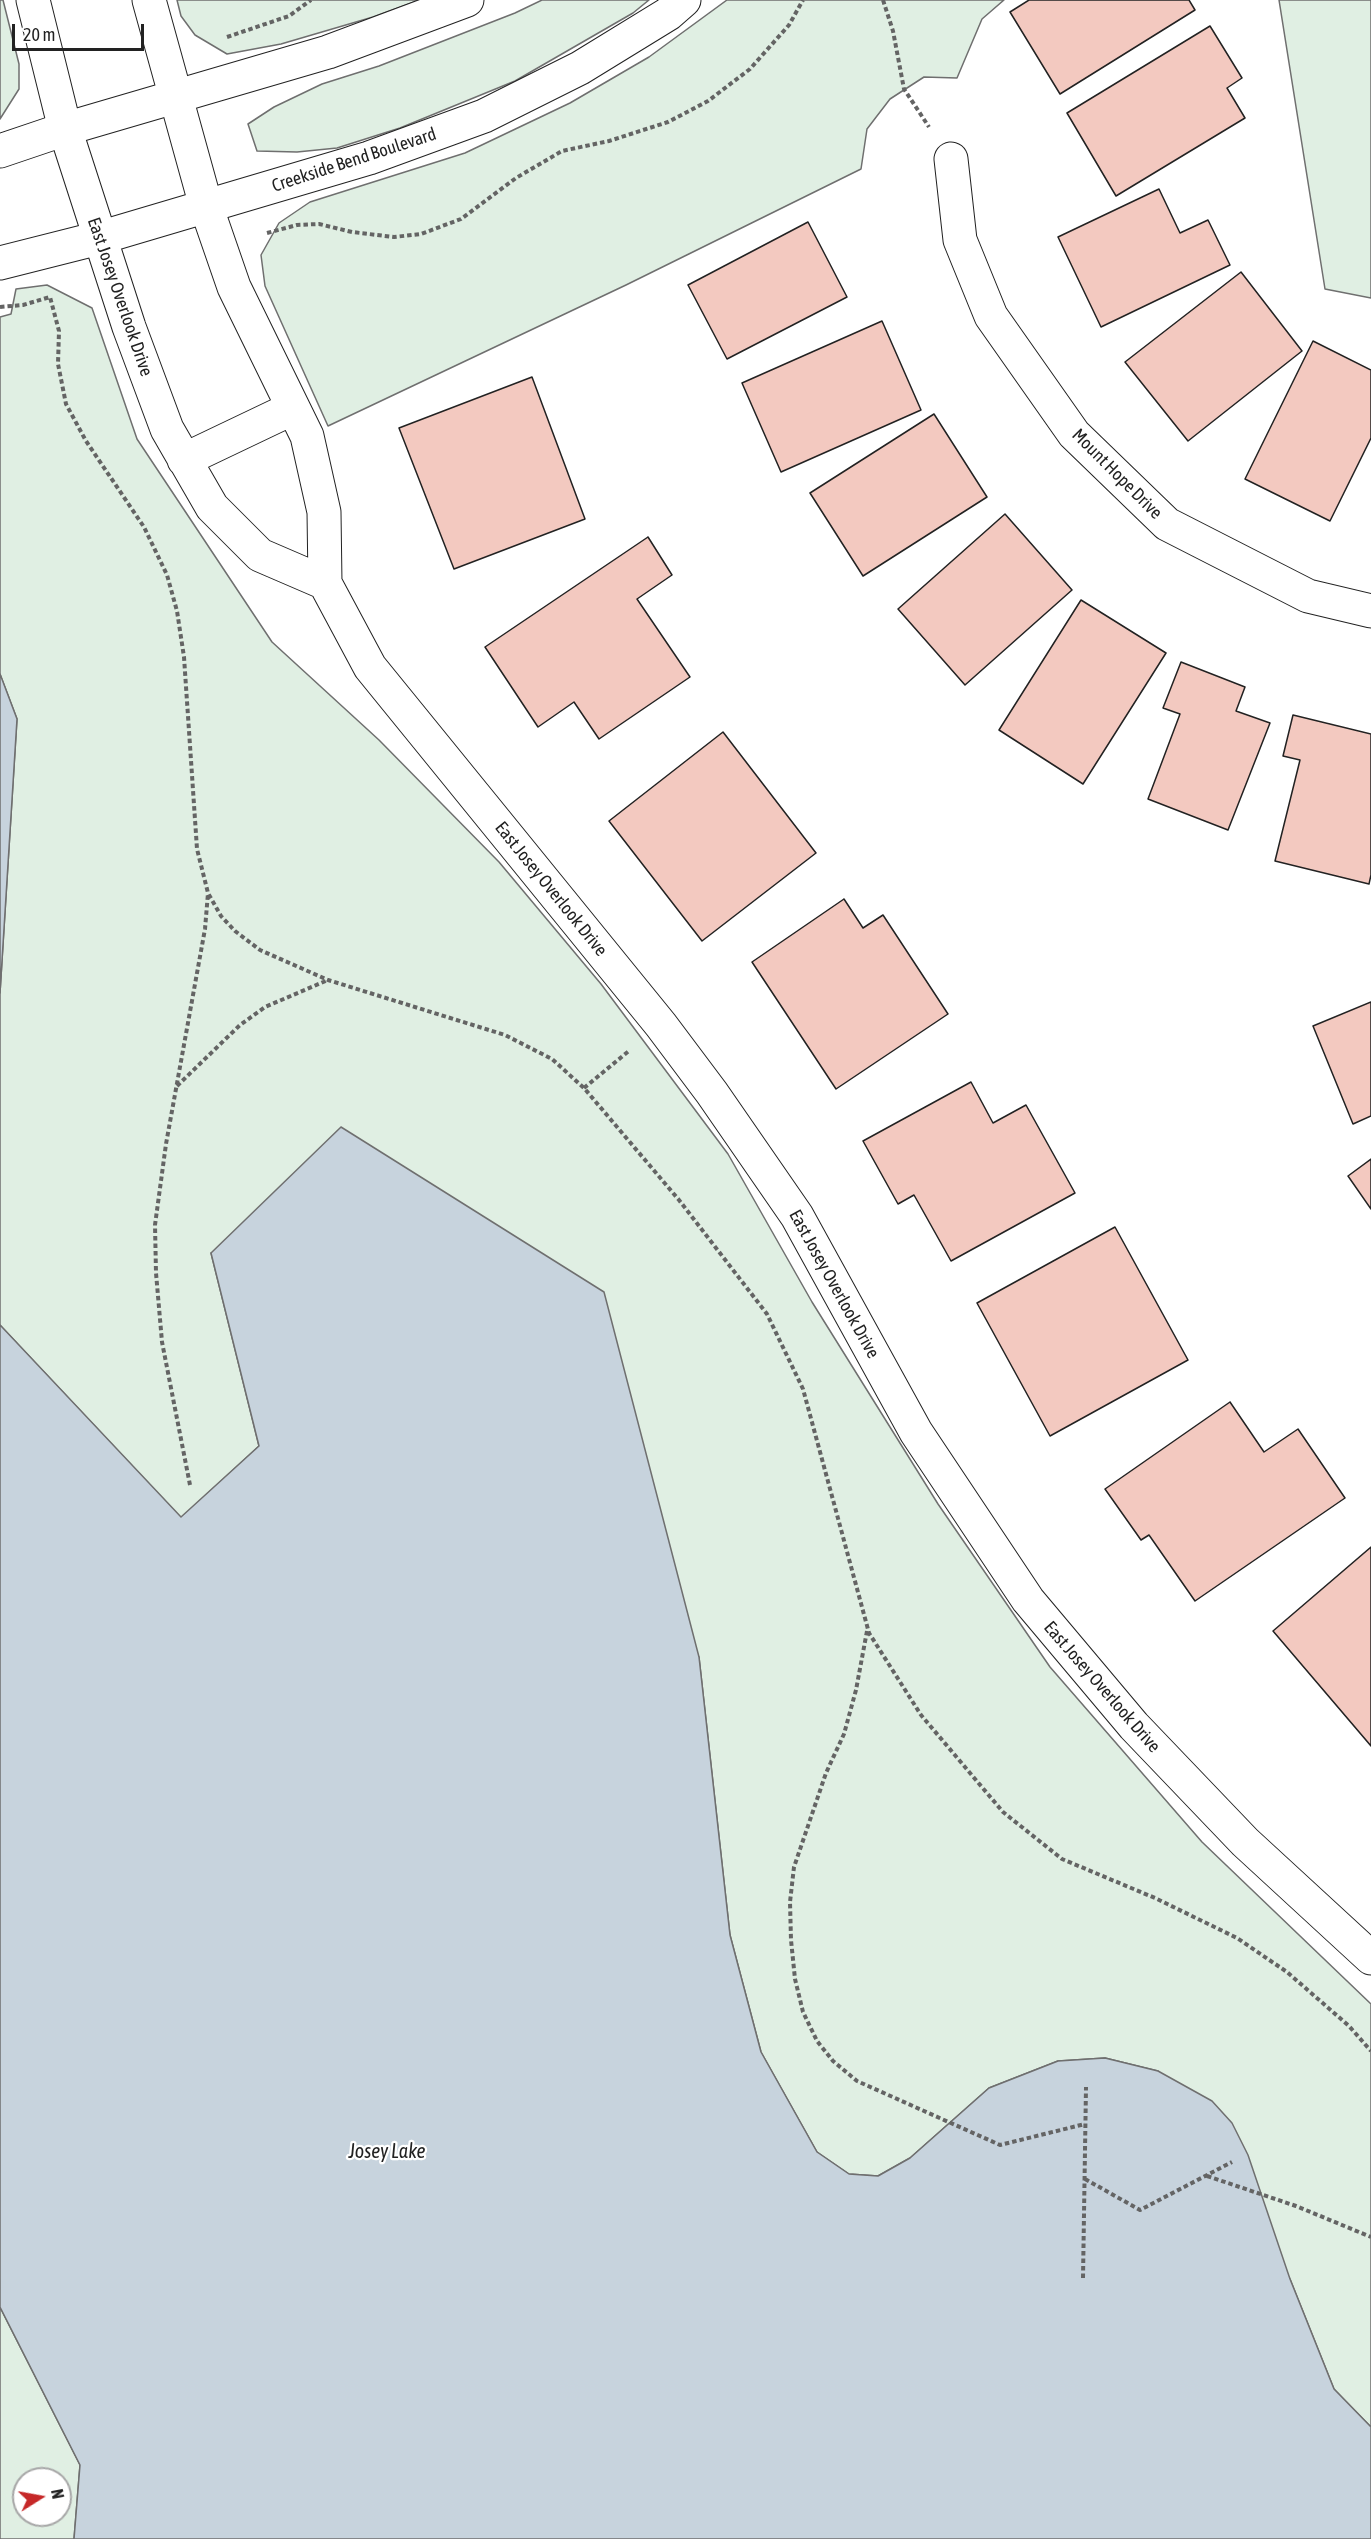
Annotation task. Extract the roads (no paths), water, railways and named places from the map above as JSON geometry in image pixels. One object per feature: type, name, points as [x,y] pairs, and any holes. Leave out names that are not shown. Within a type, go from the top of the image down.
[{"type":"street","name":"East Josey Overlook Drive","points":[[33,0],[65,129],[99,238],[166,429],[212,507],[260,555],[325,583]]},
{"type":"street","name":"East Josey Overlook Drive","points":[[149,0],[206,206],[234,287],[307,436],[324,513],[325,583],[370,667],[661,1025],[797,1216],[916,1432],[1028,1600],[1134,1726],[1181,1776],[1245,1842],[1371,1958]]},
{"type":"street","points":[[0,152],[65,129],[328,52],[467,0]]},
{"type":"street","name":"Creekside Bend Boulevard","points":[[0,263],[99,238],[369,158],[484,116],[580,68],[668,14],[684,0]]},
{"type":"street","name":"Mount Hope Drive","points":[[951,159],[960,240],[991,316],[1074,434],[1167,524],[1308,596],[1371,611]]},
{"type":"street","points":[[184,460],[293,408]]},
{"type":"water","points":[[0,674],[17,719],[0,993]]},
{"type":"water","name":"Josey Lake","points":[[341,1127],[604,1292],[699,1657],[730,1935],[761,2052],[817,2152],[849,2174],[878,2176],[910,2158],[989,2088],[1058,2061],[1105,2058],[1158,2071],[1212,2101],[1232,2123],[1248,2155],[1290,2279],[1334,2389],[1371,2427],[1371,2539],[74,2539],[80,2465],[0,2307],[0,1325],[181,1517],[259,1446],[211,1253]]}]
